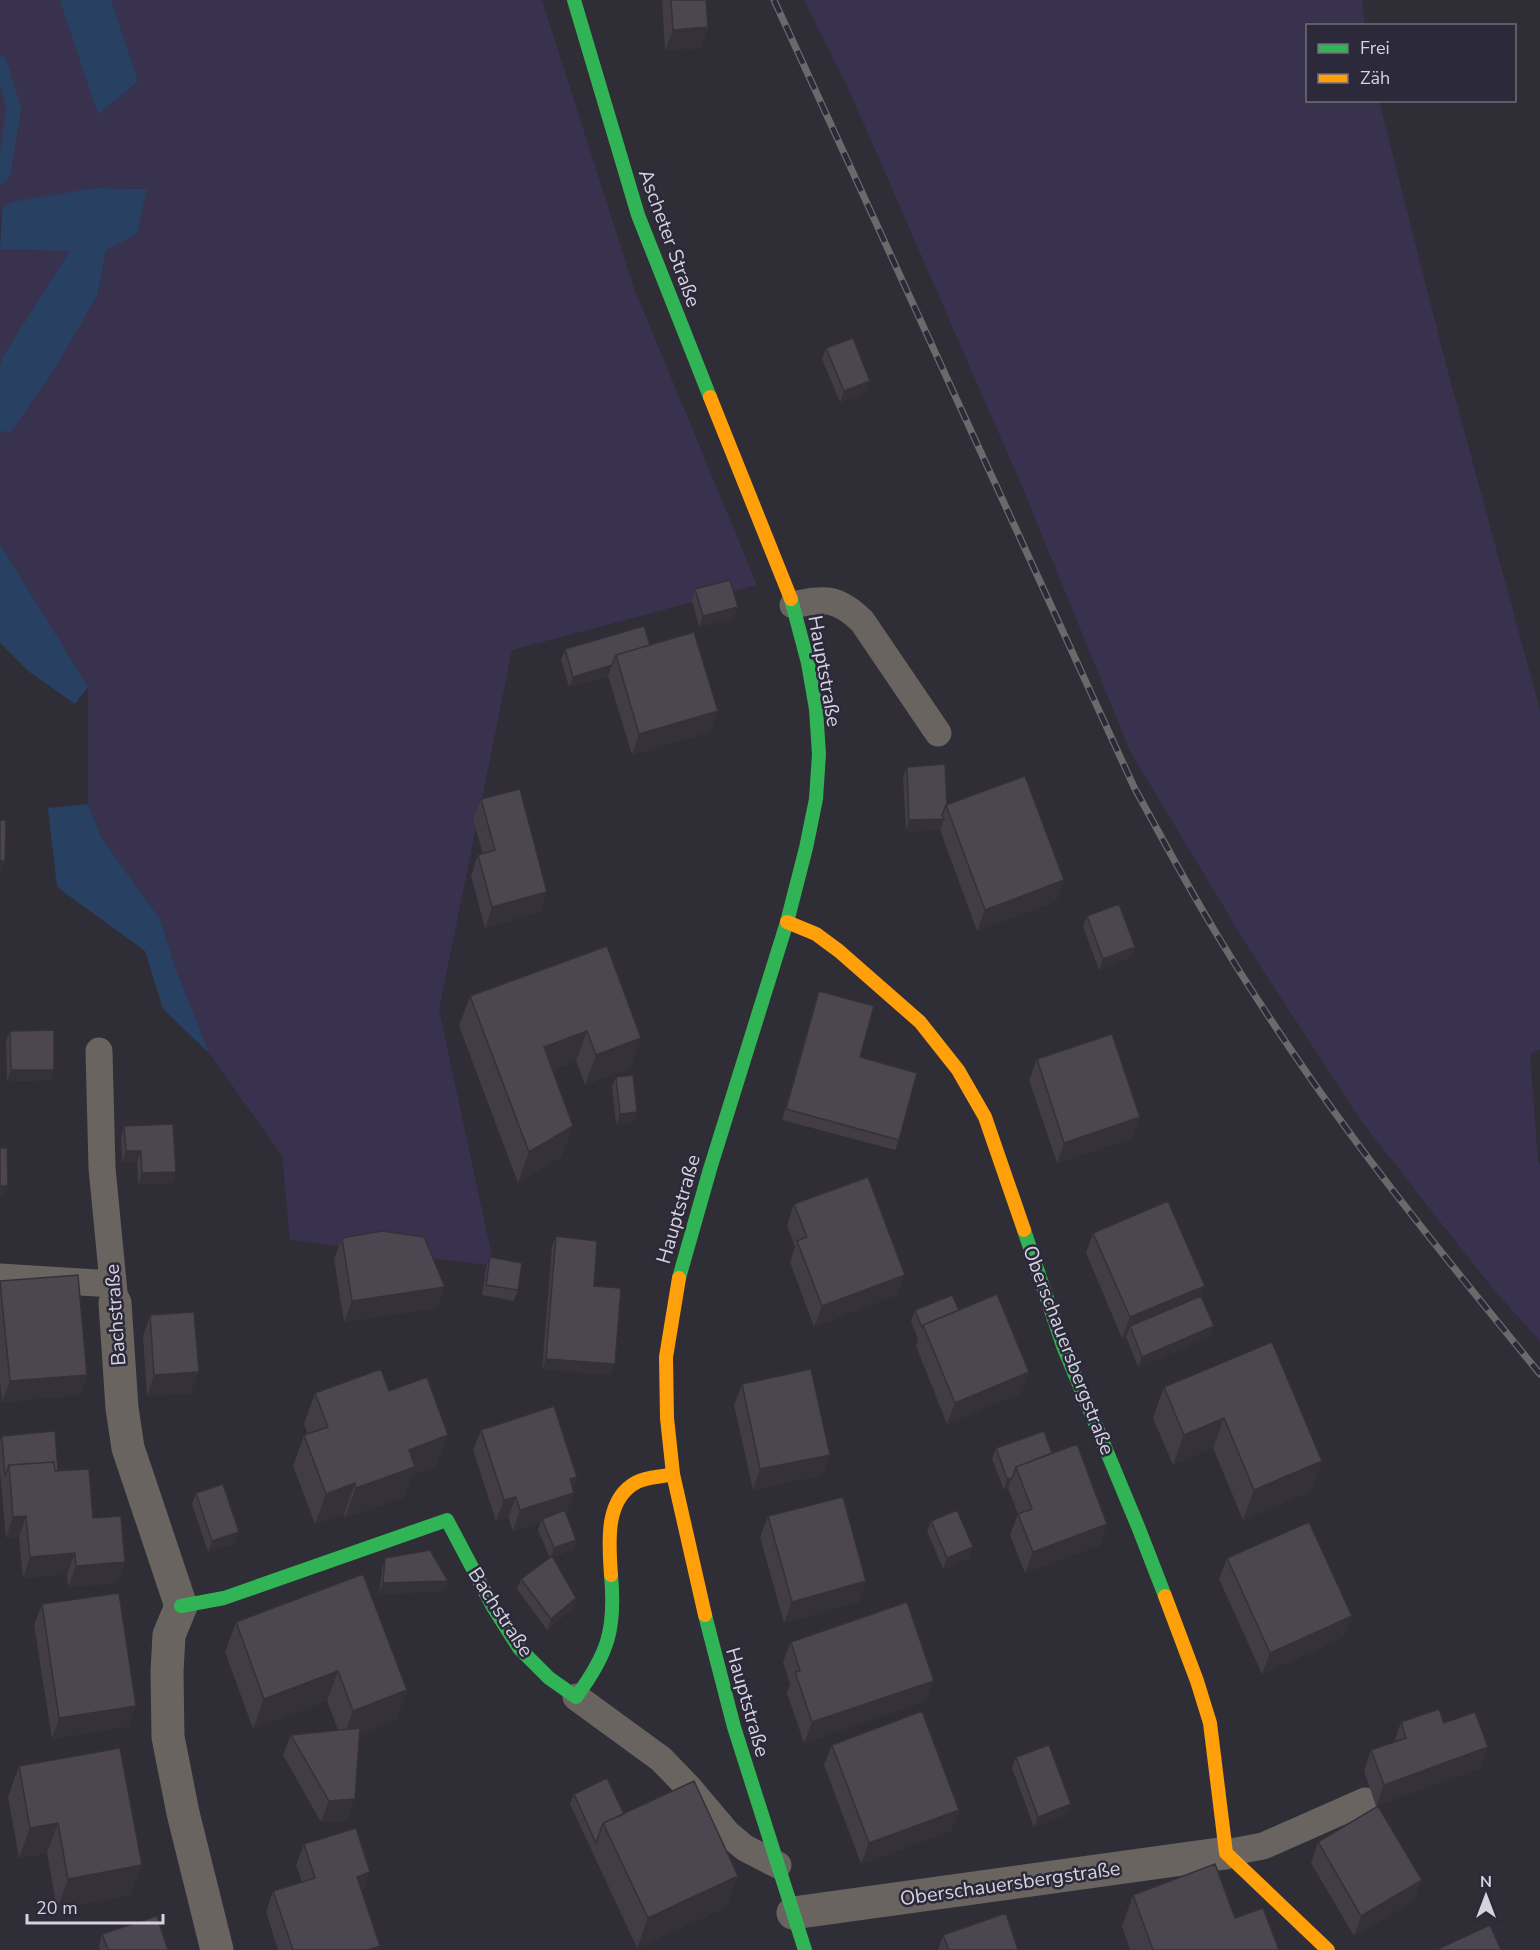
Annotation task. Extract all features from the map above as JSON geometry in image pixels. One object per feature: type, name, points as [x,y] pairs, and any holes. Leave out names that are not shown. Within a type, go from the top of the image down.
[{"type":"main road","name":"Ascheter Straße","points":[[574,0],[638,215],[745,484]]},
{"type":"main road","name":"Hauptstraße","points":[[745,484],[793,605],[808,663],[816,710],[819,754],[816,799],[787,922],[679,1276],[666,1357],[667,1418],[673,1474],[696,1581],[733,1724],[805,1950]]},
{"type":"main road","name":"Oberschauersbergstraße","points":[[787,922],[816,934],[839,951],[920,1022],[958,1070],[985,1117],[1063,1346],[1139,1529],[1197,1681],[1210,1724],[1226,1853]]},
{"type":"main road","points":[[576,1698],[598,1667],[610,1635],[613,1602],[609,1543],[613,1515],[620,1495],[636,1482],[673,1474]]},
{"type":"main road","name":"Bachstraße","points":[[181,1606],[224,1598],[447,1521],[493,1607],[519,1648],[549,1678],[576,1698]]},
{"type":"main road","points":[[1226,1853],[1328,1950]]},
{"type":"street","name":"Bachstraße","points":[[114,1294],[122,1408],[128,1448],[181,1606]]},
{"type":"street","points":[[181,1606],[169,1635],[166,1672],[168,1737],[183,1814],[217,1950]]},
{"type":"street","name":"Oberschauersbergstraße","points":[[793,1913],[1226,1853]]},
{"type":"lane","points":[[793,605],[814,600],[830,601],[848,607],[862,621],[938,733]]},
{"type":"lane","name":"Bachstraße","points":[[99,1051],[102,1168],[114,1294]]},
{"type":"lane","points":[[0,1278],[114,1294]]},
{"type":"lane","points":[[576,1698],[661,1759],[727,1833],[745,1848],[778,1865]]},
{"type":"lane","points":[[1226,1853],[1263,1845],[1365,1801]]},
{"type":"shaded area","points":[[0,0],[60,0],[98,115],[138,81],[111,0],[542,0],[634,288],[757,585],[512,650],[439,1010],[494,1266],[290,1240],[282,1156],[209,1053],[176,970],[160,919],[102,839],[88,804],[88,687],[0,544],[0,431],[10,433],[98,295],[106,250],[137,234],[147,189],[96,188],[2,209],[0,220]]},
{"type":"shaded area","points":[[804,0],[1362,0],[1365,24],[1306,24],[1306,102],[1379,102],[1446,364],[1540,710],[1540,1049],[1530,1054],[1540,1166],[1540,1341],[1493,1289],[1361,1121],[1248,947],[1130,751],[1024,491],[849,90]]},
{"type":"shaded area","points":[[0,249],[71,250],[3,356],[0,366]]},
{"type":"water","points":[[60,0],[111,0],[138,81],[98,115]]},
{"type":"water","points":[[96,188],[147,189],[137,234],[106,250],[98,294],[53,371],[10,433],[0,431],[0,366],[3,356],[70,251],[0,249],[2,209],[12,202]]},
{"type":"water","points":[[0,544],[88,687],[75,704],[28,671],[0,643]]},
{"type":"water","points":[[88,804],[102,839],[160,919],[176,970],[209,1053],[163,1009],[145,951],[57,887],[48,808]]},
{"type":"building","points":[[671,0],[706,0],[708,27],[673,30]]},
{"type":"building","points":[[853,338],[870,381],[844,391],[826,348]]},
{"type":"building","points":[[730,580],[738,607],[703,616],[695,589]]},
{"type":"building","points":[[644,626],[650,645],[616,655],[612,665],[573,677],[565,649]]},
{"type":"building","points":[[694,632],[718,711],[639,734],[616,655]]},
{"type":"building","points":[[945,764],[947,804],[942,815],[944,819],[909,820],[907,767]]},
{"type":"building","points":[[1025,776],[1064,880],[985,910],[946,805]]},
{"type":"building","points":[[520,789],[547,892],[492,907],[478,855],[495,850],[481,799]]},
{"type":"building","points":[[0,820],[6,820],[5,861],[0,861]]},
{"type":"building","points":[[1119,904],[1135,947],[1103,959],[1087,916]]},
{"type":"building","points":[[607,946],[641,1038],[596,1055],[587,1031],[544,1047],[573,1126],[529,1152],[470,996]]},
{"type":"building","points":[[819,991],[874,1006],[860,1057],[917,1073],[899,1140],[786,1109]]},
{"type":"building","points":[[54,1030],[54,1070],[11,1070],[10,1031]]},
{"type":"building","points":[[1112,1034],[1140,1117],[1064,1143],[1037,1059]]},
{"type":"building","points":[[633,1075],[637,1112],[620,1114],[616,1077]]},
{"type":"building","points":[[173,1124],[176,1172],[142,1173],[141,1151],[126,1151],[124,1126]]},
{"type":"building","points":[[0,1148],[7,1148],[8,1186],[0,1186]]},
{"type":"building","points":[[868,1177],[905,1275],[822,1306],[797,1241],[807,1237],[794,1204]]},
{"type":"building","points":[[1168,1201],[1205,1286],[1130,1317],[1093,1233]]},
{"type":"building","points":[[382,1231],[424,1237],[445,1287],[352,1301],[342,1238]]},
{"type":"building","points":[[556,1236],[597,1241],[594,1286],[621,1288],[615,1364],[546,1359]]},
{"type":"building","points":[[490,1257],[522,1263],[518,1290],[486,1285]]},
{"type":"building","points":[[78,1275],[87,1375],[10,1381],[0,1281]]},
{"type":"building","points":[[997,1294],[1029,1372],[955,1403],[923,1325]]},
{"type":"building","points":[[952,1295],[959,1310],[923,1325],[922,1328],[915,1310]]},
{"type":"building","points":[[1201,1296],[1214,1326],[1142,1357],[1130,1326]]},
{"type":"building","points":[[194,1312],[199,1372],[154,1375],[150,1315]]},
{"type":"building","points":[[1272,1342],[1322,1461],[1254,1490],[1224,1418],[1184,1435],[1164,1387]]},
{"type":"building","points":[[381,1369],[389,1391],[427,1377],[448,1435],[409,1450],[415,1467],[356,1488],[355,1483],[326,1494],[304,1435],[328,1427],[315,1393]]},
{"type":"building","points":[[811,1369],[830,1455],[760,1469],[742,1384]]},
{"type":"building","points":[[554,1406],[577,1477],[570,1479],[574,1493],[520,1510],[516,1497],[504,1500],[481,1430]]},
{"type":"building","points":[[55,1431],[58,1471],[55,1471],[54,1462],[9,1465],[5,1476],[2,1436]]},
{"type":"building","points":[[1044,1431],[1052,1453],[1016,1467],[1012,1478],[1007,1479],[996,1448]]},
{"type":"building","points":[[1077,1444],[1107,1524],[1033,1552],[1018,1514],[1032,1509],[1016,1467]]},
{"type":"building","points":[[54,1462],[55,1471],[89,1469],[93,1518],[121,1516],[125,1562],[76,1566],[75,1553],[30,1557],[26,1516],[13,1517],[9,1465]]},
{"type":"building","points":[[223,1484],[239,1532],[212,1541],[196,1493]]},
{"type":"building","points":[[843,1497],[866,1581],[792,1602],[768,1516]]},
{"type":"building","points":[[565,1510],[576,1540],[554,1548],[542,1519]]},
{"type":"building","points":[[957,1510],[973,1547],[947,1558],[931,1521]]},
{"type":"building","points":[[1309,1522],[1352,1616],[1270,1653],[1227,1558]]},
{"type":"building","points":[[430,1550],[448,1581],[383,1583],[385,1558]]},
{"type":"building","points":[[552,1556],[576,1598],[551,1619],[521,1579]]},
{"type":"building","points":[[363,1574],[407,1690],[353,1711],[338,1671],[264,1699],[236,1622]]},
{"type":"building","points":[[119,1593],[136,1706],[59,1718],[42,1604]]},
{"type":"building","points":[[907,1602],[934,1681],[812,1722],[795,1672],[800,1671],[791,1642]]},
{"type":"building","points":[[1439,1709],[1444,1723],[1475,1712],[1488,1747],[1384,1785],[1371,1750],[1406,1738],[1401,1722]]},
{"type":"building","points":[[922,1711],[959,1810],[869,1843],[832,1745]]},
{"type":"building","points":[[360,1728],[355,1799],[329,1801],[291,1735]]},
{"type":"building","points":[[1049,1745],[1071,1804],[1038,1817],[1016,1757]]},
{"type":"building","points":[[120,1748],[142,1865],[68,1879],[58,1823],[30,1828],[19,1766]]},
{"type":"building","points":[[607,1778],[624,1814],[603,1823],[596,1843],[574,1794]]},
{"type":"building","points":[[694,1781],[738,1876],[648,1918],[603,1823]]},
{"type":"building","points":[[1378,1806],[1422,1880],[1361,1916],[1318,1842]]},
{"type":"building","points":[[356,1828],[370,1872],[357,1877],[380,1946],[368,1950],[293,1950],[273,1891],[315,1878],[304,1844]]},
{"type":"building","points":[[1215,1864],[1235,1918],[1263,1908],[1279,1950],[1153,1950],[1133,1895]]},
{"type":"building","points":[[1006,1913],[1018,1950],[949,1950],[943,1935]]},
{"type":"building","points":[[157,1916],[168,1950],[108,1950],[102,1934]]},
{"type":"building","points":[[1490,1925],[1501,1950],[1436,1950]]},
{"type":"waterway","points":[[0,63],[14,108],[4,170],[0,177]]},
{"type":"railway","points":[[774,0],[1134,787],[1176,863],[1252,992],[1338,1117],[1422,1228],[1540,1374]]},
{"type":"traffic: fast","points":[[574,0],[638,215],[710,397]]},
{"type":"traffic: fast","points":[[679,1278],[710,1169],[787,922],[816,799],[819,754],[816,709],[808,663],[791,599]]},
{"type":"traffic: fast","points":[[1024,1230],[1063,1346],[1165,1596]]},
{"type":"traffic: fast","points":[[181,1606],[224,1598],[447,1520],[493,1607],[519,1648],[549,1678],[576,1697],[596,1667],[607,1640],[612,1611],[611,1575]]},
{"type":"traffic: fast","points":[[705,1615],[734,1727],[805,1950]]},
{"type":"traffic: slow","points":[[710,397],[791,599]]},
{"type":"traffic: slow","points":[[787,922],[816,934],[839,951],[920,1022],[958,1070],[985,1117],[1024,1230]]},
{"type":"traffic: slow","points":[[679,1278],[666,1357],[667,1418],[673,1474],[705,1615]]},
{"type":"traffic: slow","points":[[611,1575],[611,1523],[619,1499],[637,1482],[673,1474]]},
{"type":"traffic: slow","points":[[1165,1596],[1210,1723],[1226,1853],[1328,1950]]}]
